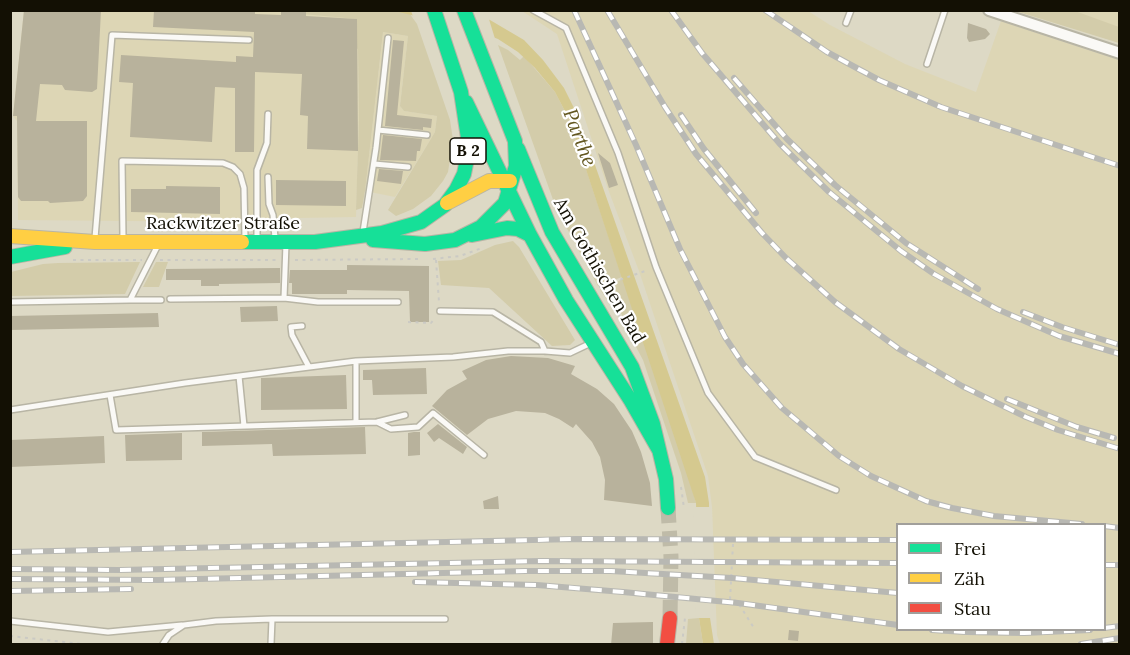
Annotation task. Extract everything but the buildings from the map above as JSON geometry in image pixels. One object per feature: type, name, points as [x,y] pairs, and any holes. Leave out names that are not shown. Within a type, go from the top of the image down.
[{"type":"main road","name":"Am Gothischen Bad","points":[[434,10],[461,92],[508,185],[530,235],[566,300],[631,401],[659,450]]},
{"type":"main road","name":"Am Gothischen Bad","points":[[464,10],[548,224],[632,367],[646,401],[666,480],[668,508]]},
{"type":"main road","name":"Rackwitzer Straße","points":[[10,236],[95,242],[315,242],[356,237],[421,222],[445,205],[460,182],[468,154],[461,92]]},
{"type":"main road","name":"B 2","points":[[508,185],[517,158],[514,141]]},
{"type":"main road","points":[[445,205],[485,183],[508,185],[535,192]]},
{"type":"main road","name":"Rackwitzer Straße","points":[[356,237],[436,243],[466,236],[499,211],[505,203],[508,185]]},
{"type":"main road","points":[[466,236],[507,228],[518,228],[530,235]]},
{"type":"main road","name":"Rackwitzer Straße","points":[[10,257],[95,242]]},
{"type":"main road","points":[[667,645],[670,618]]},
{"type":"street","points":[[989,10],[1119,53]]},
{"type":"lane","points":[[533,10],[566,28],[618,153],[656,267],[708,393],[755,457],[836,490]]},
{"type":"lane","points":[[846,23],[851,10]]},
{"type":"lane","points":[[927,64],[945,10]]},
{"type":"lane","points":[[95,242],[112,35],[249,40]]},
{"type":"lane","points":[[356,237],[374,164],[388,38]]},
{"type":"lane","points":[[251,242],[257,170],[267,142],[268,114]]},
{"type":"lane","points":[[378,130],[427,135]]},
{"type":"lane","points":[[123,242],[122,160],[223,163],[233,167],[240,174],[244,188],[251,242]]},
{"type":"lane","points":[[374,164],[408,167]]},
{"type":"lane","points":[[268,177],[269,204],[286,260],[284,298]]},
{"type":"lane","points":[[130,300],[159,242]]},
{"type":"lane","points":[[170,299],[284,298],[318,302],[398,302]]},
{"type":"lane","points":[[10,302],[160,300]]},
{"type":"lane","points":[[440,311],[493,312],[541,342],[545,351]]},
{"type":"lane","points":[[302,326],[291,327],[292,335],[309,367]]},
{"type":"lane","points":[[10,410],[356,361],[453,357],[508,351],[570,353],[592,342]]},
{"type":"lane","points":[[356,361],[356,422]]},
{"type":"lane","points":[[239,376],[244,426]]},
{"type":"lane","points":[[110,395],[116,430],[377,422],[405,415]]},
{"type":"lane","points":[[377,422],[392,429],[418,427],[433,413],[484,455]]},
{"type":"lane","points":[[271,645],[272,619]]},
{"type":"lane","points":[[10,621],[108,632],[216,621],[445,619]]},
{"type":"lane","points":[[163,645],[169,635],[184,625]]},
{"type":"path","points":[[71,260],[436,259],[460,256],[482,247]]},
{"type":"path","points":[[408,322],[431,323],[440,311],[436,259]]},
{"type":"path","points":[[596,289],[639,272]]},
{"type":"path","points":[[732,544],[730,600],[737,601],[754,628]]},
{"type":"path","points":[[682,645],[685,618]]},
{"type":"path","points":[[10,636],[82,645]]},
{"type":"shaded area","points":[[259,10],[395,10],[410,14],[417,24],[450,120],[453,140],[448,172],[431,196],[413,209],[396,216],[388,210],[435,132],[437,116],[404,111],[400,106],[408,36],[383,32],[365,191],[362,208],[356,210],[359,117],[357,19]]},
{"type":"shaded area","points":[[24,11],[358,11],[356,48],[358,48],[359,117],[356,217],[240,219],[239,222],[18,220],[17,121],[13,116]]},
{"type":"shaded area","points":[[522,11],[808,11],[905,64],[976,92],[1001,21],[1119,60],[1119,644],[720,644],[717,635],[712,507],[708,476],[639,271],[608,189],[557,34]]},
{"type":"shaded area","points":[[1016,11],[1119,11],[1119,43],[1111,40]]},
{"type":"shaded area","points":[[1016,11],[1075,11],[1119,27],[1119,43]]},
{"type":"shaded area","points":[[383,32],[408,36],[400,106],[404,111],[437,116],[435,132],[395,197],[365,191]]},
{"type":"shaded area","points":[[498,45],[520,60],[524,56],[555,92],[570,121],[622,277],[598,286],[556,208]]},
{"type":"shaded area","points":[[513,241],[519,247],[575,340],[570,345],[552,346],[489,288],[441,285],[438,261],[461,260],[495,245]]},
{"type":"shaded area","points":[[140,262],[125,294],[11,296],[11,272],[43,264]]},
{"type":"shaded area","points":[[156,262],[168,262],[159,287],[143,287]]},
{"type":"shaded area","points":[[623,279],[696,503],[688,503],[681,473],[643,360],[628,332],[628,325],[616,305],[608,302],[600,289]]},
{"type":"shaded area","points":[[699,618],[703,644],[686,644],[688,619]]},
{"type":"water","name":"Parthe","points":[[395,11],[462,11],[490,20],[524,40],[564,88],[577,114],[705,477],[709,503],[710,618],[714,644],[703,644],[699,618],[696,503],[570,121],[555,92],[535,68],[518,52],[498,39]]},
{"type":"pier","points":[[472,10],[488,16],[496,42],[478,35],[414,19],[411,11]]},
{"type":"pier","points":[[693,507],[712,507],[713,618],[696,618]]},
{"type":"tunnel","points":[[668,508],[671,557],[670,618]]},
{"type":"railway","points":[[574,10],[636,145],[680,249],[725,337],[743,364],[782,408],[839,456],[871,476],[926,501],[994,516],[1071,523]]},
{"type":"railway","points":[[607,10],[696,154],[762,233],[835,302],[899,349],[962,386],[1058,430],[1120,449]]},
{"type":"railway","points":[[671,10],[702,53],[780,144],[829,192],[901,251],[934,274],[997,309],[1059,336],[1120,354]]},
{"type":"railway","points":[[765,10],[827,52],[879,80],[941,107],[1120,166]]},
{"type":"railway","points":[[734,78],[787,139],[835,185],[906,243],[978,289]]},
{"type":"railway","points":[[681,115],[704,149],[756,213]]},
{"type":"railway","points":[[1023,312],[1120,345]]},
{"type":"railway","points":[[1007,399],[1077,427],[1114,438]]},
{"type":"railway","points":[[1106,526],[1120,528]]},
{"type":"railway","points":[[10,552],[576,539],[896,540]]},
{"type":"railway","points":[[10,569],[119,570],[541,561],[896,563]]},
{"type":"railway","points":[[1106,565],[1120,565]]},
{"type":"railway","points":[[10,579],[158,580],[611,571],[732,578],[896,593]]},
{"type":"railway","points":[[415,582],[537,585],[623,592],[738,603],[896,625]]},
{"type":"railway","points":[[10,591],[131,589]]},
{"type":"railway","points":[[1106,628],[1120,626]]},
{"type":"railway","points":[[949,631],[1024,633],[1068,631]]},
{"type":"railway","points":[[1081,644],[1120,638]]},
{"type":"traffic: fast","points":[[242,242],[315,242],[382,233],[421,222],[445,205],[464,174],[468,138],[461,92],[434,10]]},
{"type":"traffic: fast","points":[[373,240],[425,244],[455,240],[481,227],[505,203],[516,166],[515,141],[464,10]]},
{"type":"traffic: fast","points":[[466,102],[530,235],[566,300],[631,401],[659,450]]},
{"type":"traffic: fast","points":[[518,149],[552,232],[632,367],[653,424],[666,479],[668,508]]},
{"type":"traffic: fast","points":[[472,235],[507,228],[518,229],[530,235]]},
{"type":"traffic: fast","points":[[10,257],[65,247]]},
{"type":"traffic: slow","points":[[447,203],[489,181],[510,181]]},
{"type":"traffic: slow","points":[[10,236],[95,242],[242,242]]},
{"type":"traffic: jam","points":[[667,644],[670,618]]}]
